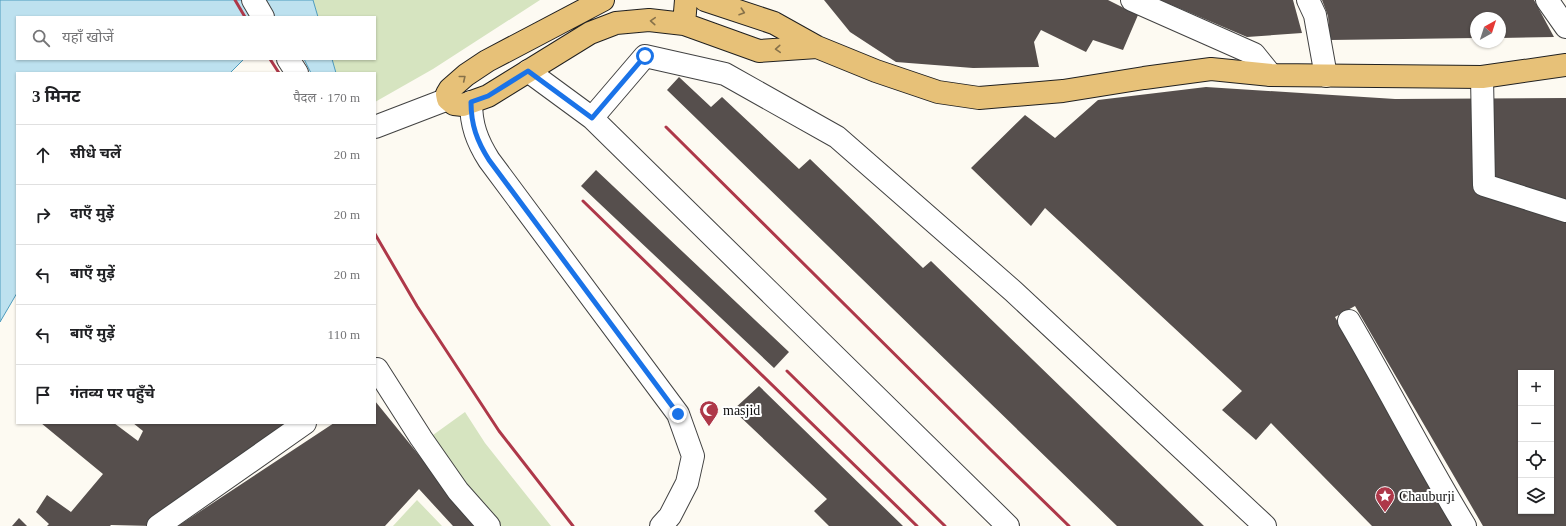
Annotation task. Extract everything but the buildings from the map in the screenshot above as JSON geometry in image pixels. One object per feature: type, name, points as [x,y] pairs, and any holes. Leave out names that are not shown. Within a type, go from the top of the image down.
[{"type":"main road","points":[[603,0],[487,61],[466,75],[450,89],[447,94],[448,100],[454,104],[463,105],[488,96],[590,33],[616,23],[649,20],[684,24],[759,51],[817,46]]},
{"type":"main road","points":[[684,24],[686,0]]},
{"type":"main road","points":[[705,0],[774,23],[817,46],[876,71],[938,92],[979,98],[1063,91],[1211,69],[1271,75],[1482,77],[1566,65]]},
{"type":"main road","points":[[562,22],[572,44]]},
{"type":"street","points":[[253,0],[262,16]]},
{"type":"street","points":[[1132,0],[1254,54],[1271,75]]},
{"type":"street","points":[[1308,0],[1315,15],[1326,76]]},
{"type":"street","points":[[1547,0],[1566,27]]},
{"type":"street","points":[[592,118],[645,56],[725,74],[837,137],[1013,291],[1265,526]]},
{"type":"street","points":[[289,60],[295,72]]},
{"type":"street","points":[[528,71],[592,118],[1008,526]]},
{"type":"street","points":[[1482,77],[1484,185],[1566,211]]},
{"type":"street","points":[[376,127],[448,100]]},
{"type":"street","points":[[471,102],[472,117],[478,143],[489,160],[678,414],[693,456],[687,483],[670,516],[661,526]]},
{"type":"street","points":[[1349,321],[1375,365],[1439,483],[1465,526]]},
{"type":"street","points":[[376,370],[377,369],[421,438],[458,491],[489,526]]},
{"type":"street","points":[[158,526],[304,424]]},
{"type":"green space","points":[[313,0],[540,0],[433,69],[376,101],[376,72],[336,72],[332,60],[376,60],[376,16],[318,16]]},
{"type":"green space","points":[[465,412],[485,443],[551,526],[497,526],[463,489],[433,435]]},
{"type":"green space","points":[[417,500],[442,526],[393,526]]},
{"type":"water","points":[[0,0],[313,0],[318,16],[16,16],[16,60],[243,60],[231,72],[16,72],[16,295],[0,322]]},
{"type":"water","points":[[304,60],[332,60],[336,72],[310,72]]},
{"type":"railway","points":[[235,0],[244,16]]},
{"type":"railway","points":[[271,60],[278,72]]},
{"type":"railway","points":[[666,127],[1069,526]]},
{"type":"railway","points":[[583,201],[917,526]]},
{"type":"railway","points":[[376,236],[417,306],[499,431],[573,526]]},
{"type":"railway","points":[[787,371],[945,526]]},
{"type":"place","name":"masjid","points":[[709,427]]},
{"type":"place","name":"Chauburji","points":[[1385,513]]},
{"type":"route","points":[[645,56],[592,118],[528,71],[488,96],[471,102],[471,111],[478,143],[489,160],[678,414]]}]
